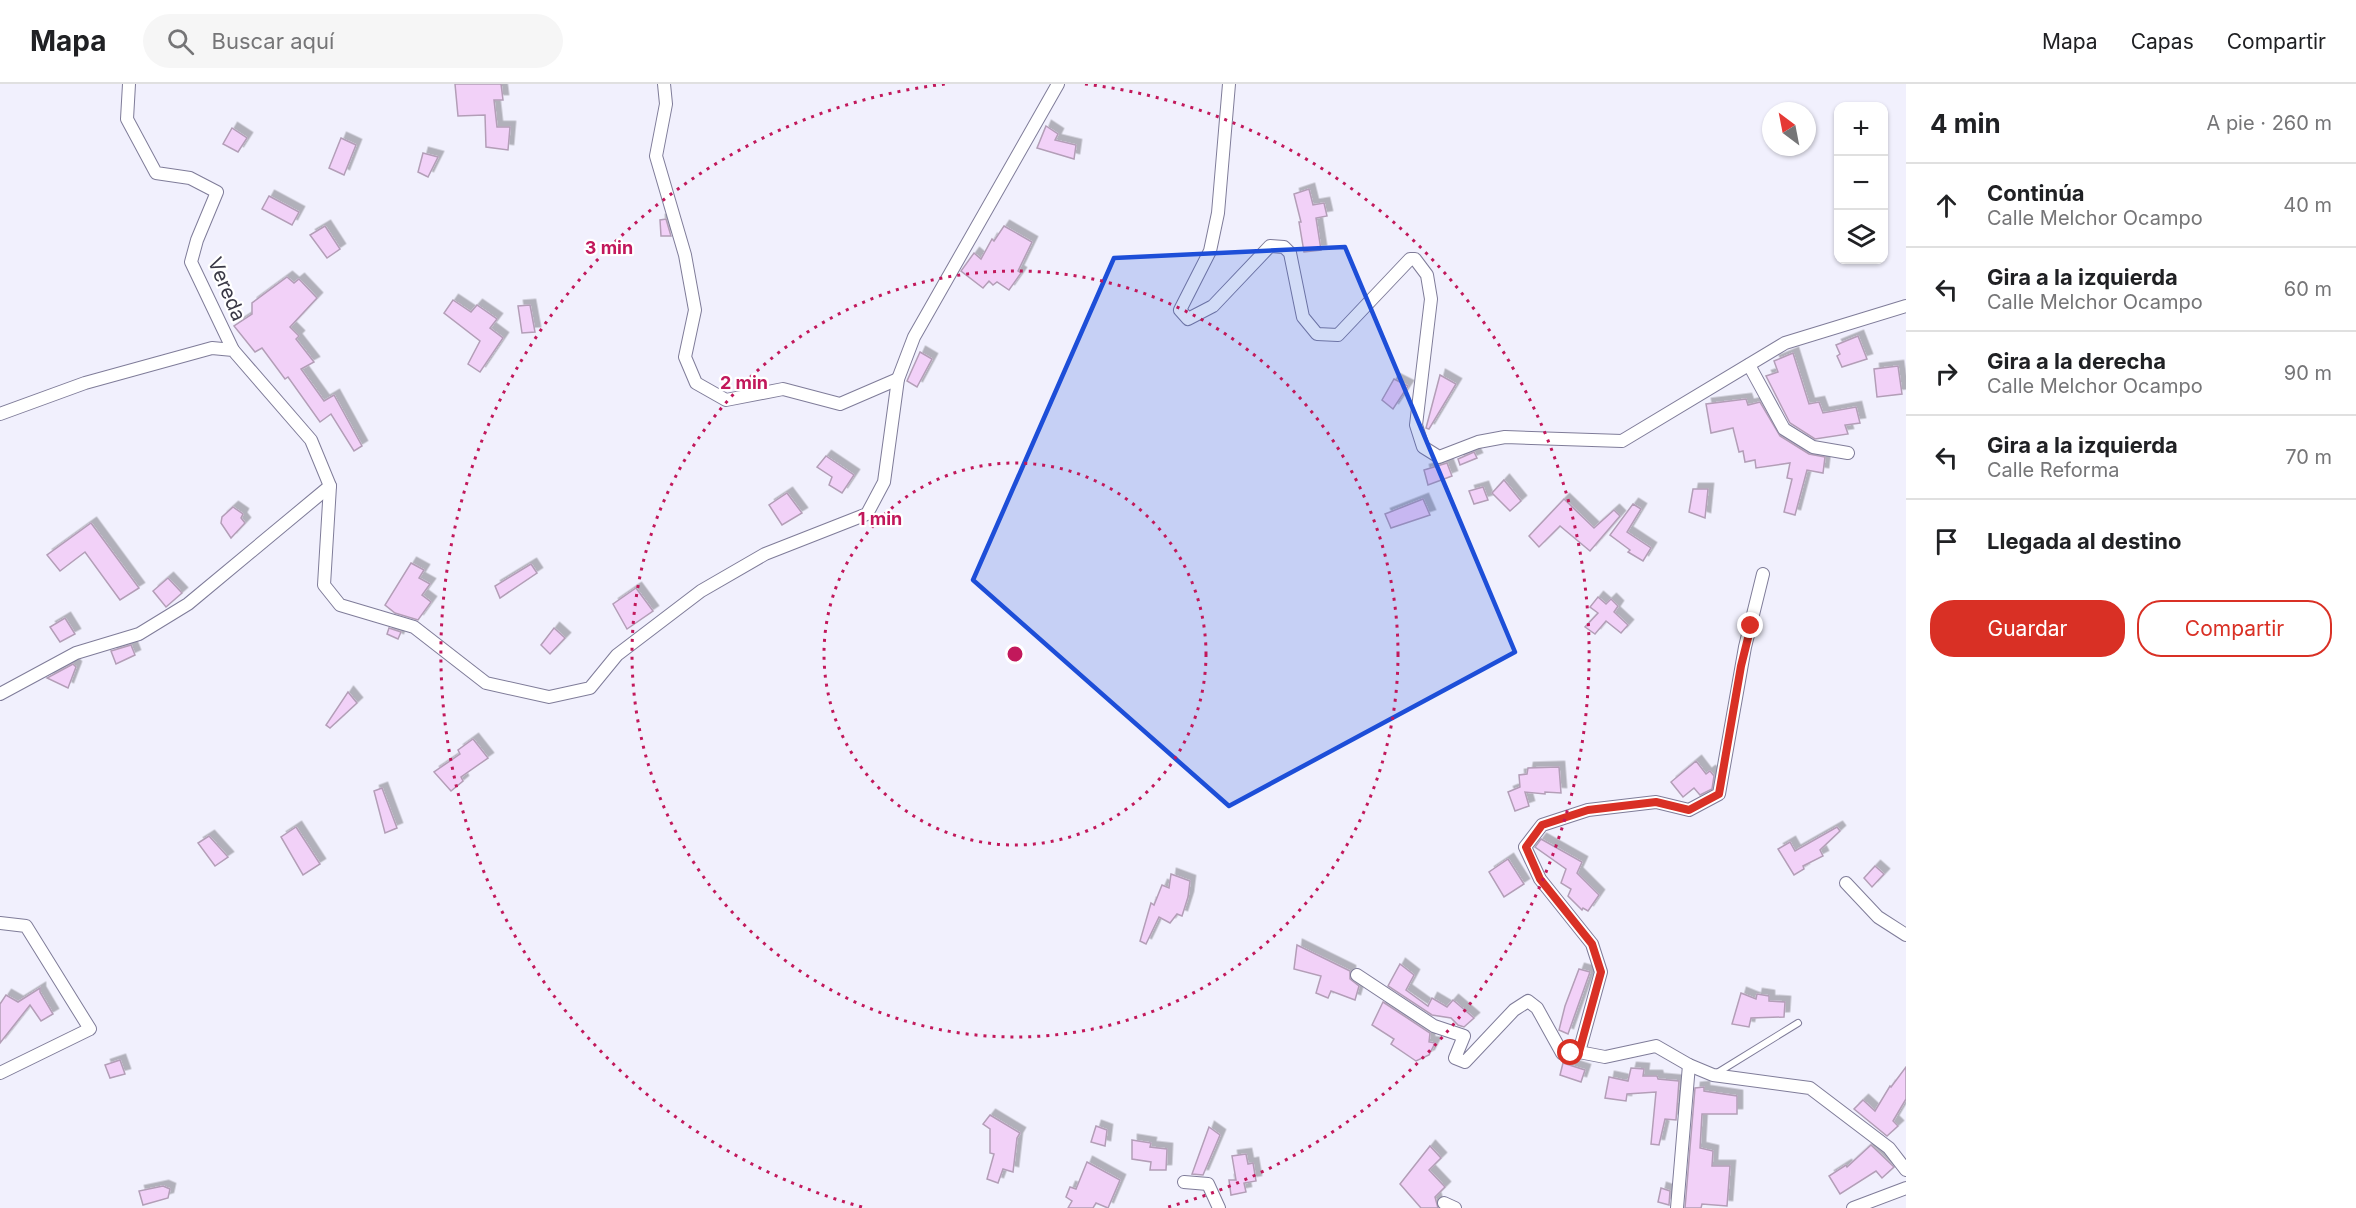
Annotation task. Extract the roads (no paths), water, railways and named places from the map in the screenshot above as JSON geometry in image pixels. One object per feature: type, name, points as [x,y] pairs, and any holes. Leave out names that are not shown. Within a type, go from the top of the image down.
[{"type":"street","name":"Vereda","points":[[129,84],[127,119],[156,173],[190,178],[217,192],[197,240],[191,262],[233,350]]},
{"type":"street","points":[[664,84],[666,104],[656,156],[685,255],[695,310],[685,357],[696,383],[726,400],[783,389],[840,404],[898,379]]},
{"type":"street","points":[[0,414],[85,383],[201,351],[212,348],[233,350],[311,440],[330,486],[324,585],[340,605],[414,627],[486,683],[549,697],[590,688],[617,655],[701,591],[765,554],[867,514],[884,482],[898,379],[914,337],[1058,84]]},
{"type":"street","points":[[1229,84],[1218,213],[1210,250],[1180,310],[1188,319],[1213,306],[1270,246],[1284,247],[1290,253],[1303,318],[1317,334],[1338,335],[1410,259],[1415,259],[1427,275],[1431,299],[1416,425],[1423,447],[1439,457],[1478,442],[1505,437],[1622,441],[1785,343],[1906,306]]},
{"type":"street","points":[[1749,365],[1784,429],[1813,447],[1848,453]]},
{"type":"street","points":[[0,694],[76,653],[139,634],[188,604],[330,486]]},
{"type":"street","points":[[1579,1052],[1601,972],[1592,944],[1540,879],[1526,847],[1542,825],[1588,810],[1656,802],[1689,810],[1719,794],[1743,656],[1763,574]]},
{"type":"street","points":[[1846,883],[1878,917],[1906,935]]},
{"type":"street","points":[[0,923],[26,926],[90,1029],[0,1073]]},
{"type":"street","points":[[1357,975],[1434,1026],[1464,1036],[1455,1058],[1465,1062],[1514,1010],[1528,1001],[1537,1008],[1562,1053],[1579,1052],[1605,1057],[1656,1046],[1689,1065],[1713,1075],[1810,1088],[1889,1148],[1906,1170]]},
{"type":"street","points":[[1677,1208],[1689,1065]]},
{"type":"street","points":[[1184,1182],[1208,1184],[1219,1208]]},
{"type":"street","points":[[1853,1208],[1906,1188]]},
{"type":"lane","points":[[1713,1075],[1798,1023]]}]
